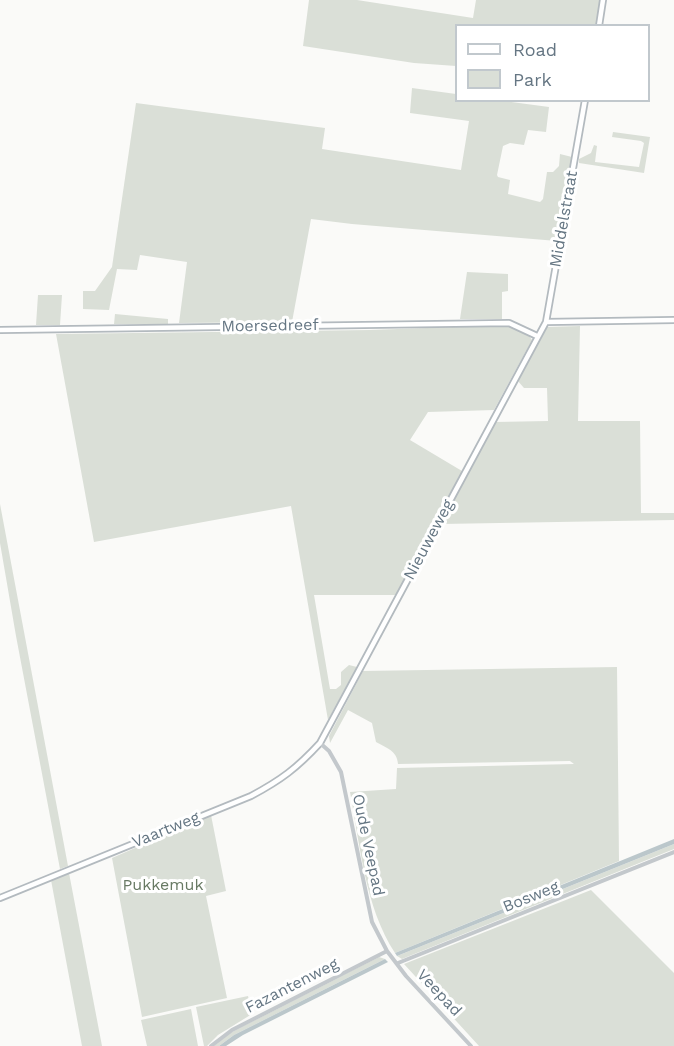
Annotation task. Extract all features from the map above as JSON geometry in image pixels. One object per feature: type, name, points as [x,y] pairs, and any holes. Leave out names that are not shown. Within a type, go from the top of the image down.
[{"type":"street","points":[[599,24],[603,0]]},
{"type":"street","name":"Middelstraat","points":[[537,336],[546,322],[585,102]]},
{"type":"street","points":[[546,322],[674,321]]},
{"type":"street","name":"Moersedreef","points":[[0,330],[509,323],[537,336]]},
{"type":"street","name":"Nieuweweg","points":[[320,743],[537,336]]},
{"type":"street","name":"Vaartweg","points":[[0,898],[251,796],[280,780],[300,764],[320,743]]},
{"type":"street","name":"Oude Veepad","points":[[320,743],[329,752],[341,772],[372,922],[388,953]]},
{"type":"street","name":"Bosweg","points":[[398,963],[674,852]]},
{"type":"street","name":"Veepad","points":[[388,953],[406,976],[471,1046]]},
{"type":"street","name":"Fazantenweg","points":[[211,1046],[240,1026],[388,953]]},
{"type":"green space","points":[[309,0],[357,0],[473,18],[476,0],[600,0],[596,24],[455,24],[455,66],[414,63],[303,46]]},
{"type":"green space","points":[[412,88],[455,94],[455,102],[512,102],[549,107],[546,132],[528,130],[524,145],[510,143],[503,146],[497,175],[510,180],[508,194],[540,202],[543,199],[547,172],[553,172],[559,166],[560,154],[572,157],[557,241],[311,219],[292,322],[179,323],[187,262],[140,255],[137,270],[117,269],[109,310],[83,309],[83,291],[95,291],[112,267],[136,103],[325,128],[322,149],[461,170],[469,121],[410,113]]},
{"type":"green space","points":[[613,132],[650,137],[644,173],[579,163],[579,159],[591,153],[594,145],[597,146],[595,162],[639,167],[644,143],[612,137]]},
{"type":"green space","points":[[467,272],[508,274],[508,291],[502,292],[502,319],[460,319]]},
{"type":"green space","points":[[38,295],[62,295],[60,325],[36,325]]},
{"type":"green space","points":[[115,314],[168,319],[168,324],[114,324]]},
{"type":"green space","points":[[509,325],[528,334],[532,340],[494,410],[428,412],[410,440],[462,471],[396,595],[314,595],[330,689],[336,689],[341,685],[341,672],[349,665],[357,667],[328,720],[291,506],[94,542],[56,334],[370,330]]},
{"type":"green space","points":[[580,326],[578,421],[640,421],[641,513],[674,513],[674,520],[441,524],[495,422],[548,421],[547,388],[524,388],[517,380],[546,327]]},
{"type":"green space","points":[[0,504],[68,866],[60,869],[0,543]]},
{"type":"green space","points":[[617,667],[619,861],[395,953],[385,935],[370,896],[350,792],[396,789],[397,768],[574,764],[570,761],[398,764],[393,752],[376,742],[372,723],[348,710],[330,743],[329,736],[363,671]]},
{"type":"green space","name":"Pukkemuk","points":[[211,815],[226,891],[206,896],[227,998],[142,1017],[112,858]]},
{"type":"green space","points":[[674,844],[674,849],[402,959],[397,956]]},
{"type":"green space","points":[[69,873],[102,1046],[82,1046],[51,880]]},
{"type":"green space","points":[[591,890],[674,973],[674,1046],[479,1046],[404,964]]},
{"type":"green space","points":[[379,957],[385,959],[234,1035],[219,1046],[214,1046],[230,1033]]},
{"type":"green space","points":[[248,996],[252,1014],[204,1046],[196,1007]]},
{"type":"green space","points":[[191,1009],[198,1046],[147,1046],[141,1020]]},
{"type":"shaded area","points":[[674,839],[674,844],[397,956],[395,953]]},
{"type":"shaded area","points":[[385,959],[388,962],[243,1035],[226,1046],[219,1046],[234,1035]]}]
